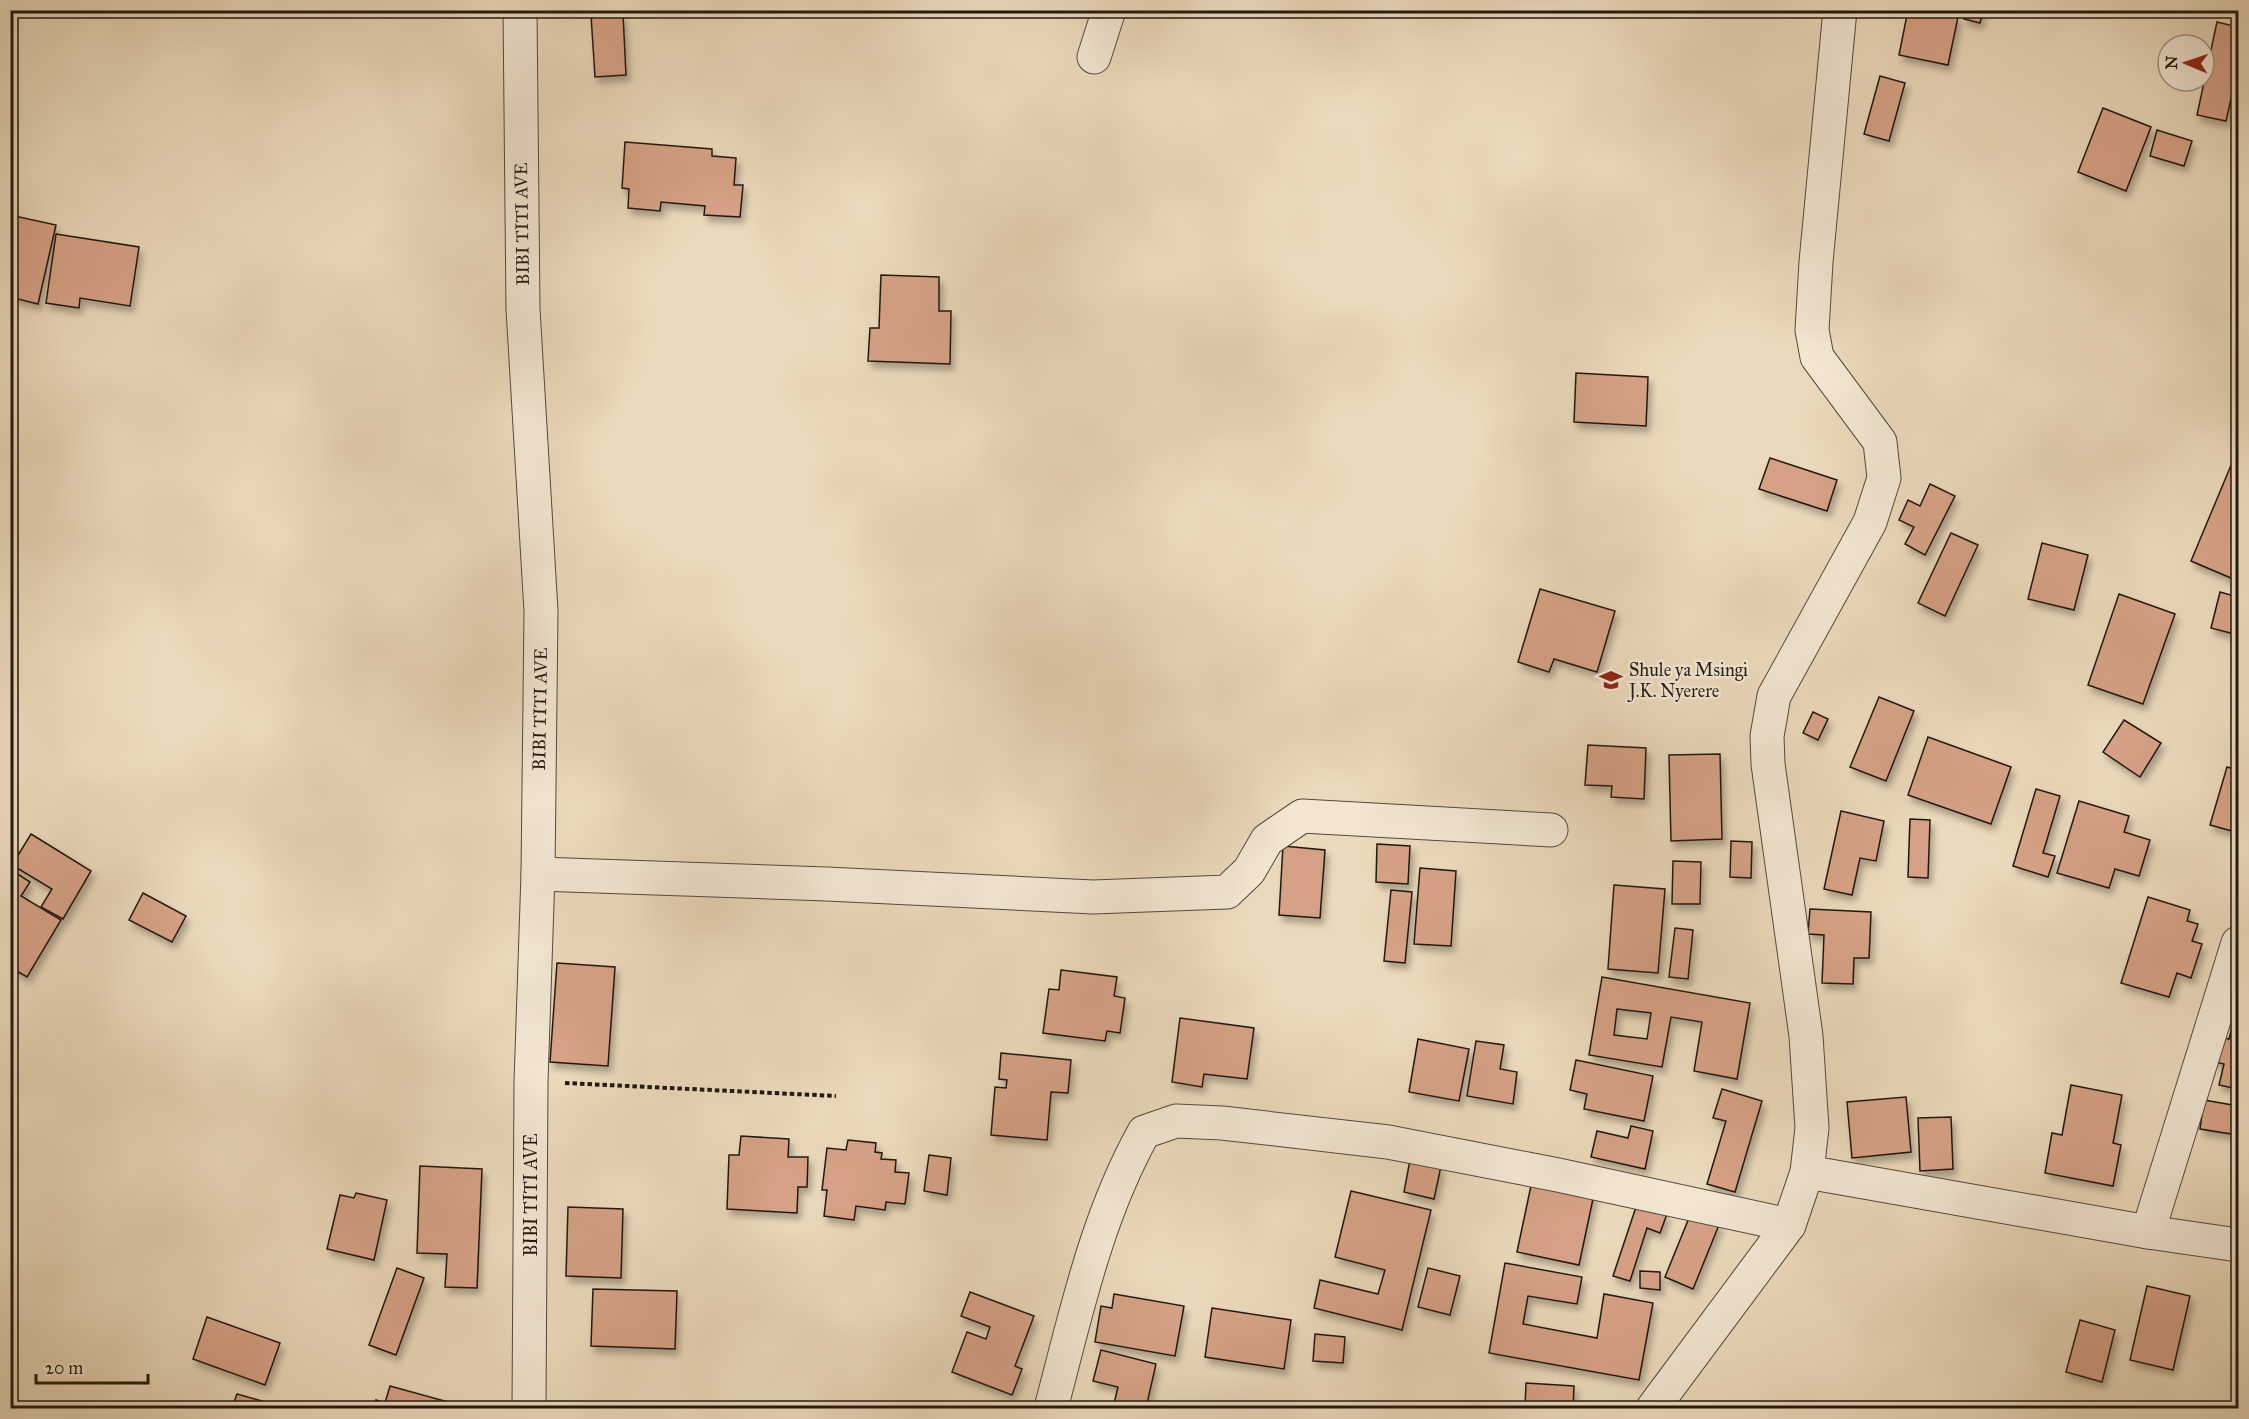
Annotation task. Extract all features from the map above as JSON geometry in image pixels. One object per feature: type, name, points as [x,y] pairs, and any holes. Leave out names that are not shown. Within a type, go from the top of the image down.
[{"type":"street","name":"BIBI TITI AVE","points":[[520,10],[523,309],[541,611],[538,874],[531,1082],[529,1408]]},
{"type":"street","points":[[1094,57],[1109,10]]},
{"type":"street","points":[[1653,1408],[1789,1225],[1807,1172],[1812,1128],[1806,1036],[1768,764],[1767,736],[1774,696],[1869,522],[1884,478],[1880,442],[1817,357],[1812,330],[1816,262],[1840,10]]},
{"type":"street","points":[[538,874],[827,884],[1093,897],[1227,892],[1249,871],[1267,840],[1302,816],[1551,830]]},
{"type":"street","points":[[2148,1232],[2238,943]]},
{"type":"street","points":[[1051,1408],[1098,1236],[1126,1165],[1144,1132],[1176,1121],[1222,1123],[1388,1142],[1558,1175],[1789,1225]]},
{"type":"street","points":[[1807,1172],[2148,1232],[2238,1245]]},
{"type":"path","points":[[531,1082],[836,1096]]},
{"type":"building","points":[[1908,10],[1923,10],[1958,17],[1948,65],[1899,55]]},
{"type":"building","points":[[1966,10],[1983,11],[1980,23],[1964,19]]},
{"type":"building","points":[[623,14],[626,75],[595,77],[591,15]]},
{"type":"building","points":[[2217,22],[2238,27],[2238,68],[2226,121],[2197,115],[2202,93],[2216,93],[2215,33]]},
{"type":"building","points":[[1880,76],[1905,83],[1889,141],[1864,134]]},
{"type":"building","points":[[2103,108],[2151,127],[2126,191],[2078,172]]},
{"type":"building","points":[[2157,130],[2192,141],[2184,166],[2150,156]]},
{"type":"building","points":[[625,142],[712,149],[712,156],[736,158],[734,185],[743,185],[740,217],[704,215],[705,206],[661,202],[660,211],[628,208],[629,189],[622,188]]},
{"type":"building","points":[[10,215],[56,225],[38,304],[10,297]]},
{"type":"building","points":[[56,234],[139,247],[130,306],[80,298],[79,308],[46,303]]},
{"type":"building","points":[[881,275],[939,277],[939,311],[951,311],[950,364],[868,361],[870,328],[879,328]]},
{"type":"building","points":[[1576,373],[1648,377],[1646,426],[1574,422]]},
{"type":"building","points":[[2237,451],[2238,521],[2231,539],[2238,542],[2238,581],[2191,561]]},
{"type":"building","points":[[1770,458],[1837,480],[1827,511],[1759,489]]},
{"type":"building","points":[[1930,484],[1955,496],[1925,555],[1905,544],[1914,527],[1899,520],[1908,500],[1920,506]]},
{"type":"building","points":[[1951,533],[1978,545],[1945,616],[1918,603]]},
{"type":"building","points":[[2042,543],[2088,555],[2074,610],[2028,599]]},
{"type":"building","points":[[1540,589],[1615,611],[1597,672],[1554,659],[1549,672],[1518,662]]},
{"type":"building","points":[[2220,592],[2238,597],[2238,635],[2211,628]]},
{"type":"building","points":[[2119,594],[2175,614],[2143,704],[2088,685]]},
{"type":"building","points":[[1879,697],[1914,711],[1886,781],[1850,767]]},
{"type":"building","points":[[1813,712],[1828,719],[1818,740],[1803,733]]},
{"type":"building","points":[[2124,720],[2161,743],[2140,777],[2103,752]]},
{"type":"building","points":[[1928,737],[2011,767],[1991,824],[1908,795]]},
{"type":"building","points":[[1588,745],[1646,748],[1644,799],[1611,797],[1612,786],[1585,785]]},
{"type":"building","points":[[1720,754],[1722,839],[1671,841],[1669,755]]},
{"type":"building","points":[[2227,767],[2238,770],[2238,810],[2232,831],[2210,825]]},
{"type":"building","points":[[2036,789],[2060,796],[2043,853],[2055,856],[2048,877],[2013,866]]},
{"type":"building","points":[[2079,801],[2129,816],[2124,832],[2150,840],[2139,876],[2115,869],[2109,888],[2057,873]]},
{"type":"building","points":[[1841,811],[1884,821],[1876,861],[1860,858],[1852,895],[1824,889]]},
{"type":"building","points":[[1910,819],[1930,820],[1928,878],[1908,877]]},
{"type":"building","points":[[31,834],[91,871],[63,919],[41,907],[52,889],[12,865]]},
{"type":"building","points":[[1731,841],[1752,842],[1751,878],[1730,877]]},
{"type":"building","points":[[1377,844],[1410,846],[1408,884],[1376,882]]},
{"type":"building","points":[[1283,846],[1325,850],[1320,918],[1279,915]]},
{"type":"building","points":[[1673,861],[1701,862],[1700,904],[1672,904]]},
{"type":"building","points":[[1420,868],[1456,871],[1451,946],[1414,944]]},
{"type":"building","points":[[10,869],[30,882],[21,896],[61,920],[27,977],[10,967]]},
{"type":"building","points":[[1614,885],[1665,889],[1658,973],[1608,969]]},
{"type":"building","points":[[1391,890],[1412,892],[1405,963],[1384,961]]},
{"type":"building","points":[[143,893],[186,916],[172,942],[129,920]]},
{"type":"building","points":[[2148,897],[2190,910],[2187,921],[2198,924],[2192,941],[2202,944],[2191,978],[2177,973],[2169,997],[2121,983]]},
{"type":"building","points":[[1810,909],[1871,912],[1869,958],[1854,958],[1853,984],[1822,983],[1824,935],[1808,934]]},
{"type":"building","points":[[1675,928],[1693,930],[1688,979],[1669,977]]},
{"type":"building","points":[[557,963],[615,967],[608,1066],[550,1062]]},
{"type":"building","points":[[1061,970],[1117,977],[1114,996],[1125,998],[1120,1033],[1107,1031],[1105,1041],[1043,1033],[1049,989],[1059,990]]},
{"type":"building","points":[[1602,977],[1750,1003],[1737,1079],[1694,1071],[1702,1022],[1671,1017],[1662,1067],[1589,1055]],"holes":[[[1617,1009],[1651,1013],[1647,1039],[1614,1035]]]},
{"type":"building","points":[[2235,1016],[2238,1017],[2238,1089],[2219,1085],[2224,1064],[2214,1062],[2220,1037],[2229,1039]]},
{"type":"building","points":[[1180,1018],[1254,1028],[1247,1079],[1204,1074],[1202,1087],[1172,1082]]},
{"type":"building","points":[[1418,1039],[1469,1049],[1459,1101],[1409,1092]]},
{"type":"building","points":[[1476,1041],[1504,1045],[1500,1069],[1517,1072],[1513,1104],[1467,1096]]},
{"type":"building","points":[[1001,1053],[1071,1060],[1068,1093],[1051,1092],[1047,1140],[991,1135],[995,1087],[1006,1088],[1007,1080],[999,1079]]},
{"type":"building","points":[[1576,1060],[1653,1076],[1644,1121],[1584,1109],[1587,1094],[1570,1090]]},
{"type":"building","points":[[2071,1085],[2122,1095],[2113,1143],[2121,1145],[2113,1186],[2045,1173],[2052,1133],[2062,1135]]},
{"type":"building","points":[[1722,1089],[1762,1101],[1735,1192],[1707,1184],[1726,1121],[1713,1118]]},
{"type":"building","points":[[1906,1097],[1911,1152],[1852,1158],[1847,1102]]},
{"type":"building","points":[[2204,1100],[2238,1106],[2238,1135],[2200,1129]]},
{"type":"building","points":[[1951,1117],[1953,1169],[1920,1171],[1918,1118]]},
{"type":"building","points":[[1631,1126],[1653,1131],[1645,1169],[1591,1157],[1597,1131],[1628,1138]]},
{"type":"building","points":[[741,1136],[789,1139],[788,1157],[808,1157],[807,1187],[798,1187],[797,1213],[727,1209],[729,1155],[739,1155]]},
{"type":"building","points":[[848,1140],[876,1143],[875,1152],[882,1153],[881,1159],[896,1160],[895,1172],[909,1173],[905,1204],[886,1202],[885,1210],[856,1206],[854,1220],[824,1216],[827,1190],[822,1190],[827,1148],[846,1150]]},
{"type":"building","points":[[929,1155],[951,1158],[947,1195],[924,1191]]},
{"type":"building","points":[[1410,1160],[1441,1166],[1434,1199],[1404,1192]]},
{"type":"building","points":[[420,1166],[482,1169],[477,1288],[445,1287],[447,1254],[417,1253]]},
{"type":"building","points":[[1532,1181],[1594,1194],[1579,1265],[1517,1252]]},
{"type":"building","points":[[1351,1191],[1431,1210],[1402,1330],[1314,1308],[1320,1280],[1378,1294],[1385,1270],[1335,1257]]},
{"type":"building","points":[[356,1193],[387,1200],[374,1260],[327,1249],[340,1195],[354,1198]]},
{"type":"building","points":[[1637,1204],[1667,1214],[1660,1233],[1647,1228],[1630,1281],[1613,1276]]},
{"type":"building","points":[[568,1207],[623,1209],[621,1278],[566,1276]]},
{"type":"building","points":[[1691,1213],[1719,1225],[1693,1289],[1665,1277]]},
{"type":"building","points":[[1505,1263],[1582,1277],[1577,1304],[1528,1296],[1523,1324],[1597,1338],[1604,1294],[1653,1303],[1639,1380],[1489,1353]]},
{"type":"building","points":[[397,1268],[424,1278],[396,1355],[369,1345]]},
{"type":"building","points":[[1428,1268],[1460,1276],[1450,1315],[1418,1307]]},
{"type":"building","points":[[1640,1271],[1660,1272],[1660,1290],[1640,1288]]},
{"type":"building","points":[[2147,1286],[2190,1296],[2173,1370],[2130,1360]]},
{"type":"building","points":[[593,1289],[677,1291],[675,1349],[591,1346]]},
{"type":"building","points":[[970,1292],[1034,1316],[1015,1366],[1022,1369],[1012,1395],[952,1372],[967,1332],[986,1339],[990,1327],[961,1316]]},
{"type":"building","points":[[1114,1294],[1184,1306],[1175,1356],[1095,1342],[1101,1306],[1112,1308]]},
{"type":"building","points":[[1212,1308],[1291,1320],[1284,1369],[1205,1357]]},
{"type":"building","points":[[207,1317],[280,1343],[265,1385],[193,1359]]},
{"type":"building","points":[[2080,1320],[2115,1330],[2102,1382],[2066,1372]]},
{"type":"building","points":[[1315,1334],[1345,1337],[1343,1363],[1313,1361]]},
{"type":"building","points":[[1101,1350],[1156,1364],[1146,1408],[1113,1408],[1118,1387],[1093,1381]]},
{"type":"building","points":[[1526,1383],[1574,1386],[1573,1408],[1525,1408]]},
{"type":"building","points":[[390,1386],[459,1405],[458,1408],[373,1408],[376,1400],[385,1403]]},
{"type":"building","points":[[237,1394],[262,1401],[260,1408],[232,1408]]},
{"type":"place","name":"Shule ya Msingi J.K. Nyerere","points":[[1611,680]]}]
